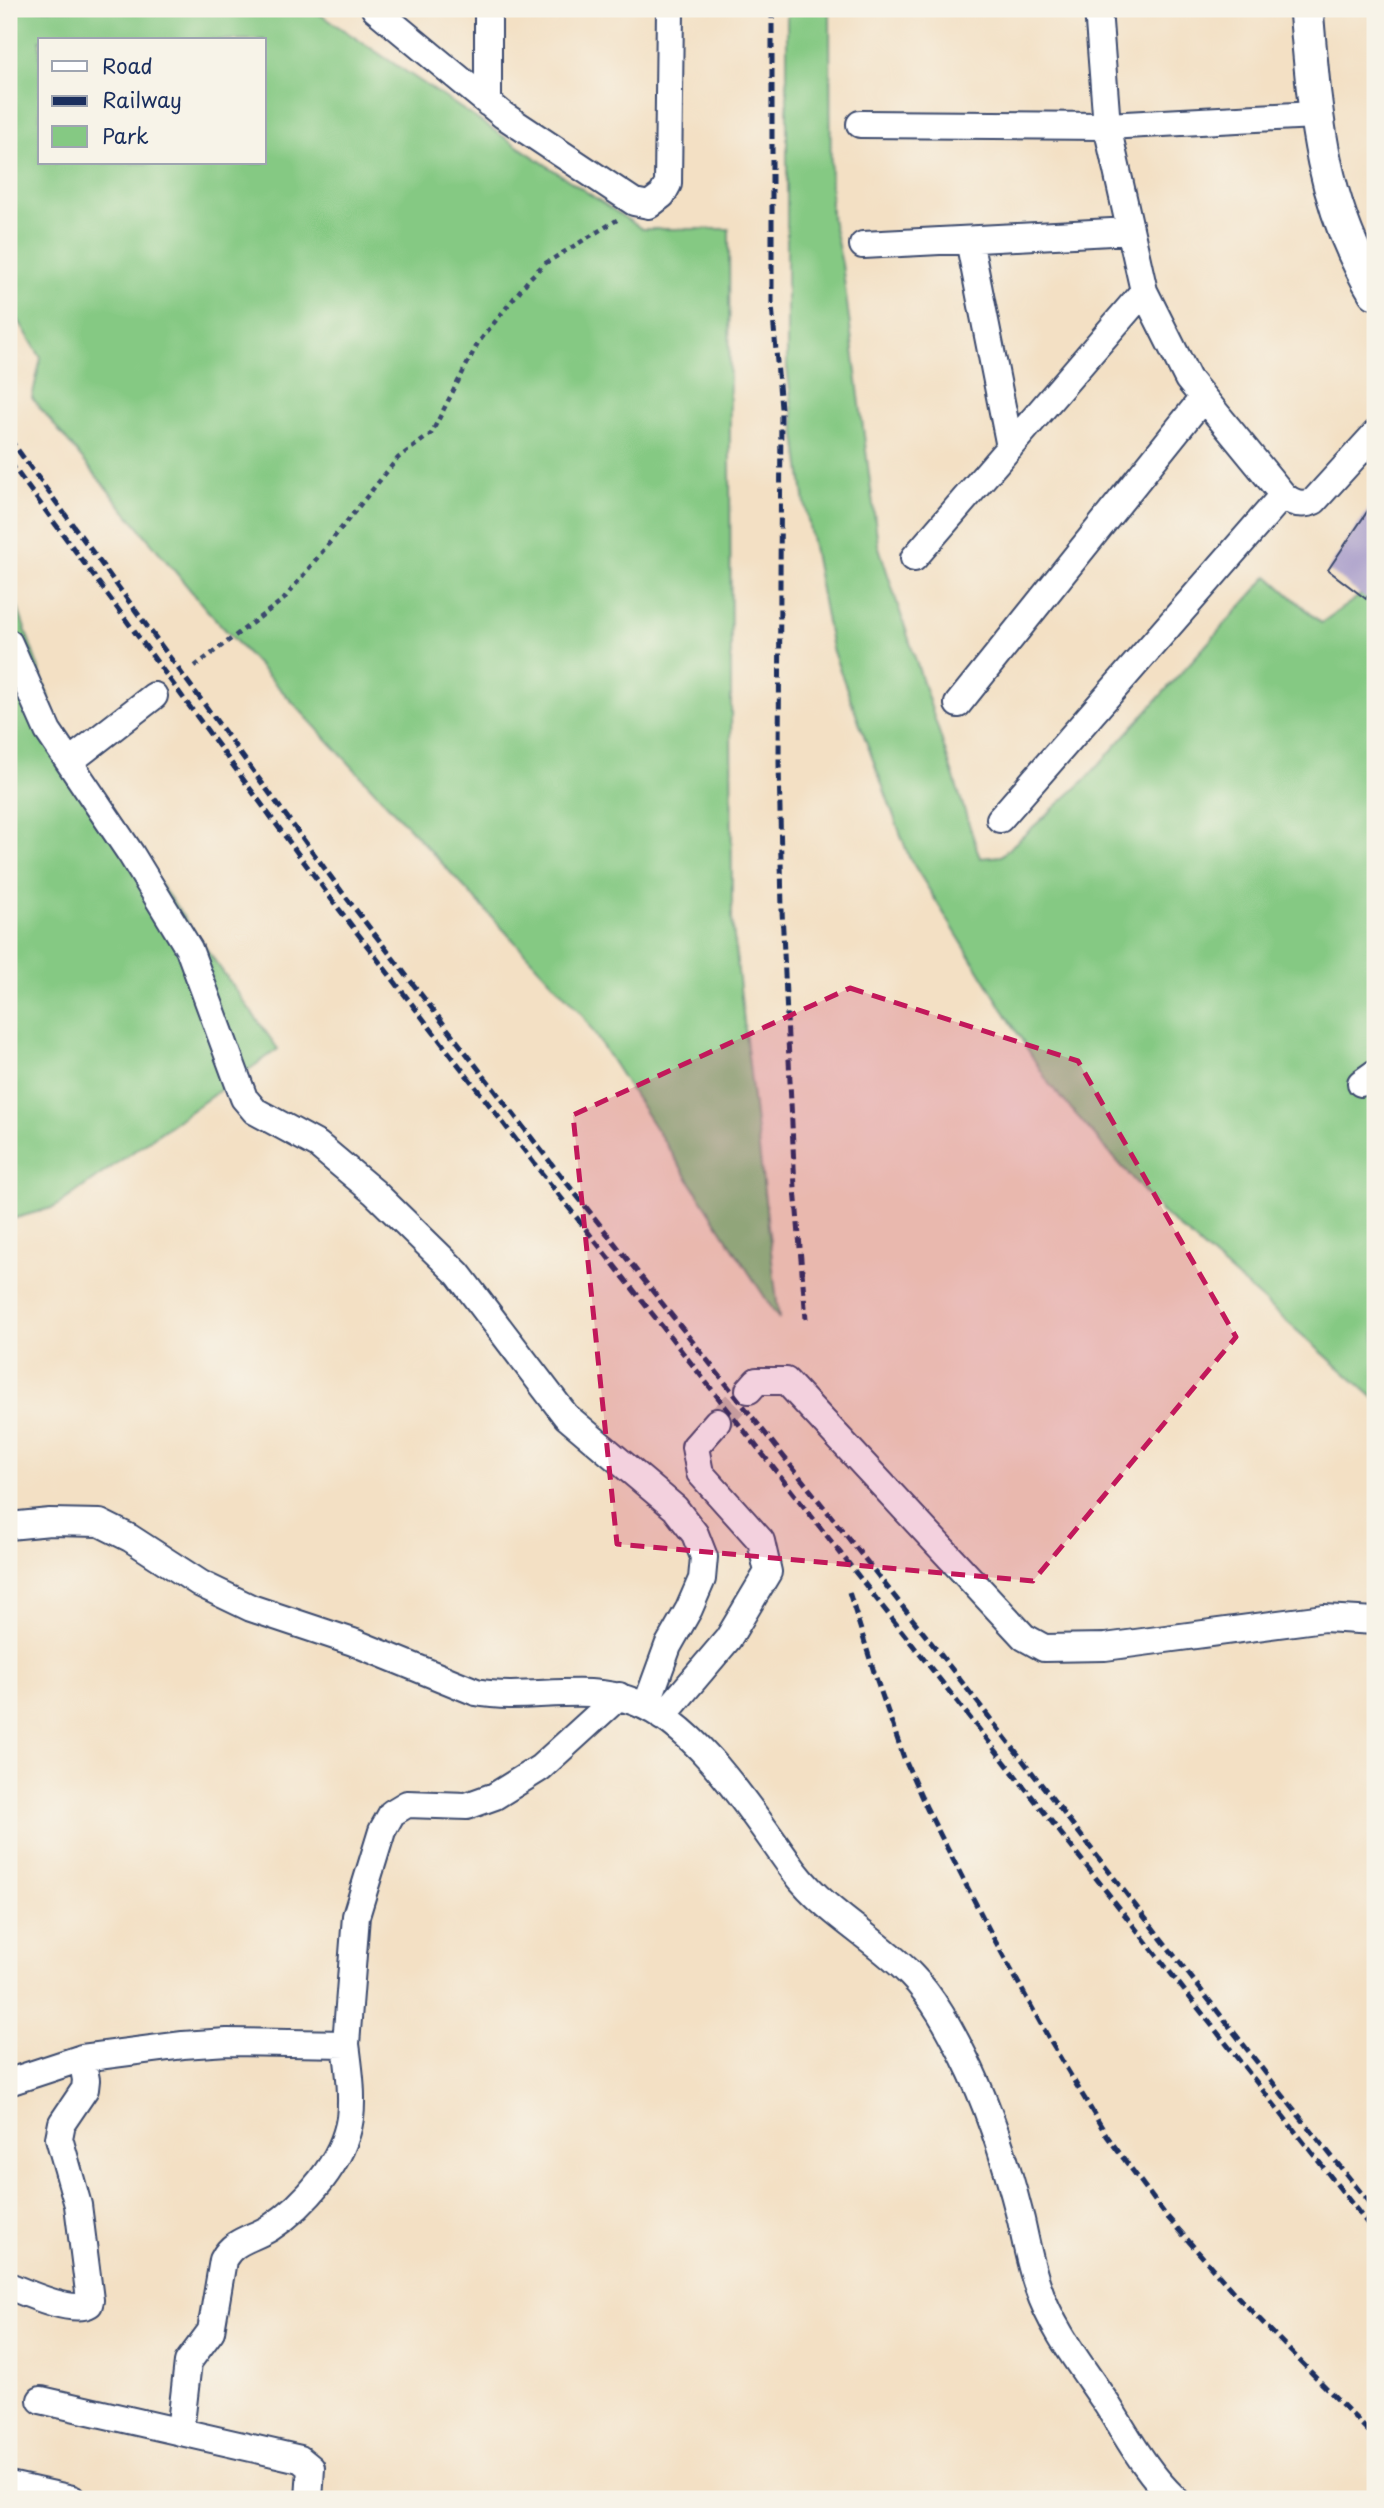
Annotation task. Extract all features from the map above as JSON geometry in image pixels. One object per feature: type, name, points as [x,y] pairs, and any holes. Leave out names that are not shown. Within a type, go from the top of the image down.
[{"type":"main road","points":[[1306,9],[1315,115],[1323,160],[1339,219],[1375,292]]},
{"type":"street","points":[[376,9],[488,103],[642,205],[656,201],[668,184],[670,9]]},
{"type":"street","points":[[488,9],[488,103]]},
{"type":"street","points":[[1098,9],[1107,126],[1144,291],[1188,379],[1283,495],[1294,503],[1307,504],[1314,501],[1375,434]]},
{"type":"street","points":[[860,124],[1107,126],[1315,115]]},
{"type":"street","points":[[863,245],[1130,230]]},
{"type":"street","points":[[969,240],[1010,447]]},
{"type":"street","points":[[914,558],[1144,291]]},
{"type":"street","points":[[958,704],[1203,398]]},
{"type":"street","points":[[1000,819],[1283,495]]},
{"type":"street","points":[[9,643],[48,730],[131,854],[189,949],[244,1098],[254,1111],[318,1144],[374,1192],[458,1274],[566,1416],[675,1508],[695,1534],[704,1558],[702,1579],[668,1646],[654,1712]]},
{"type":"street","points":[[69,762],[154,696]]},
{"type":"street","points":[[749,1390],[757,1381],[786,1381],[1024,1637],[1044,1648],[1105,1647],[1324,1618],[1375,1621]]},
{"type":"street","points":[[654,1712],[728,1639],[768,1572],[761,1541],[700,1474],[695,1447],[717,1422]]},
{"type":"street","points":[[9,1526],[50,1522],[100,1523],[130,1538],[201,1584],[251,1608],[353,1642],[476,1692],[492,1695],[551,1692],[620,1696],[654,1712],[688,1738],[723,1774],[799,1877],[819,1899],[903,1968],[927,1995],[965,2058],[991,2122],[1005,2162],[1038,2288],[1048,2311],[1147,2466],[1175,2499]]},
{"type":"street","points":[[180,2432],[188,2361],[211,2331],[223,2260],[227,2252],[234,2245],[266,2230],[292,2213],[317,2185],[342,2146],[350,2120],[351,2098],[346,2044],[356,1916],[382,1832],[392,1813],[407,1804],[467,1806],[495,1796],[540,1768],[620,1696]]},
{"type":"street","points":[[9,2082],[82,2058],[183,2045],[228,2042],[346,2044]]},
{"type":"street","points":[[9,2286],[43,2300],[82,2307],[89,2304],[78,2205],[59,2138],[62,2123],[85,2089],[82,2058]]},
{"type":"street","points":[[41,2400],[300,2459],[311,2468],[309,2499]]},
{"type":"street","points":[[9,2485],[72,2499]]},
{"type":"path","points":[[195,666],[284,598],[398,458],[431,434],[478,343],[530,278],[544,264],[642,205]]},
{"type":"highlighted area","points":[[850,988],[1078,1061],[1236,1337],[1033,1581],[617,1544],[573,1115]]},
{"type":"green space","points":[[9,9],[312,9],[642,229],[729,229],[732,920],[779,1319],[581,1013],[206,609],[32,398],[41,358],[9,304]]},
{"type":"green space","points":[[787,9],[830,9],[831,214],[842,264],[878,544],[980,858],[1001,856],[1086,779],[1268,576],[1321,623],[1375,585],[1375,1399],[1162,1212],[1049,1084],[909,857],[832,649],[805,504],[787,367]]},
{"type":"green space","points":[[9,582],[69,757],[278,1049],[55,1207],[9,1220]]},
{"type":"building","points":[[1375,500],[1375,583],[1366,599],[1328,570]]},
{"type":"tunnel","points":[[717,1422],[749,1390]]},
{"type":"railway","points":[[772,9],[772,305],[781,408],[779,762],[782,910],[795,1188],[806,1319]]},
{"type":"railway","points":[[9,438],[342,892],[551,1163],[937,1650],[1375,2210]]},
{"type":"railway","points":[[9,461],[332,900],[540,1171],[1375,2233]]},
{"type":"railway","points":[[849,1592],[904,1758],[927,1809],[993,1937],[1107,2136],[1164,2213],[1236,2295],[1375,2438]]}]
